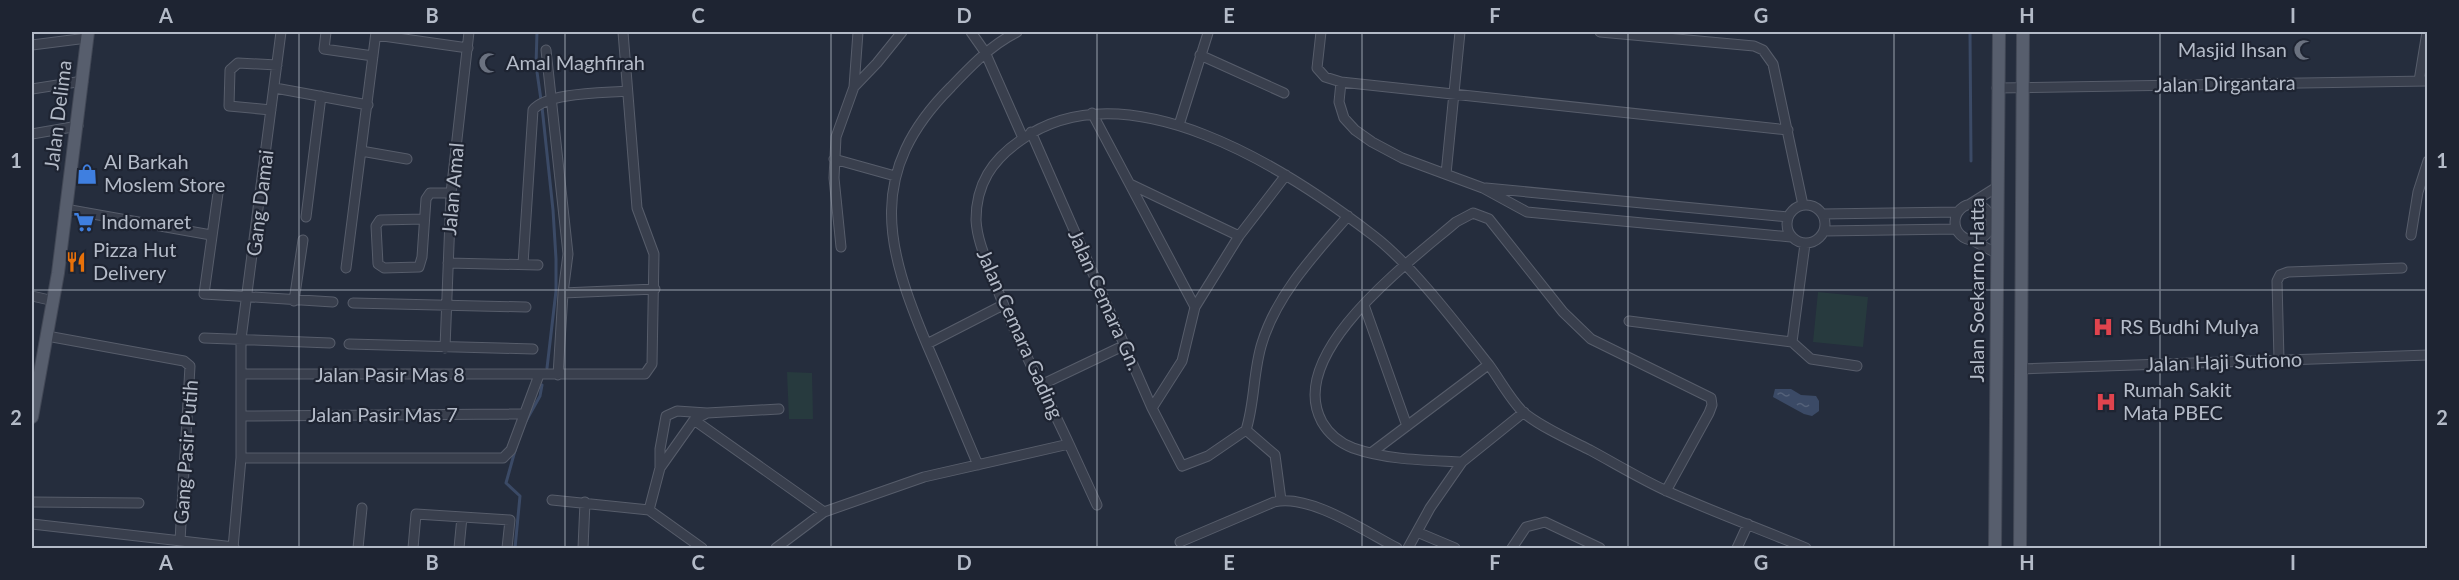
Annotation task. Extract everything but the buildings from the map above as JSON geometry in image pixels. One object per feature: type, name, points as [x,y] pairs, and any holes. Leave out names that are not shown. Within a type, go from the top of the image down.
[{"type":"main road","name":"Jalan Soekarno Hatta","points":[[1995,549],[1999,32]]},
{"type":"main road","points":[[2020,549],[2023,32]]},
{"type":"main road","name":"Jalan Delima","points":[[32,417],[54,300],[78,126],[87,35]]},
{"type":"street","name":"Gang Damai","points":[[234,548],[243,416],[241,339],[281,32]]},
{"type":"street","points":[[326,32],[324,49],[374,56]]},
{"type":"street","name":"Jalan Amal","points":[[445,348],[451,194],[469,32]]},
{"type":"street","points":[[563,293],[655,289],[654,254],[637,208],[623,32]]},
{"type":"street","points":[[841,247],[834,159],[836,137],[854,87],[858,32]]},
{"type":"street","points":[[854,87],[902,32]]},
{"type":"street","name":"Jalan Cemara Gn.","points":[[971,32],[985,52],[1027,135],[1152,408],[1182,466],[1208,456],[1246,430]]},
{"type":"street","points":[[978,465],[902,281],[894,253],[891,219],[895,176],[903,152],[922,119],[985,52],[1017,32]]},
{"type":"street","points":[[1179,125],[1200,55],[1211,32],[1197,32]]},
{"type":"street","points":[[1322,32],[1317,68],[1325,77],[1341,82],[1788,130]]},
{"type":"street","points":[[1446,174],[1460,32]]},
{"type":"street","points":[[1600,32],[1754,46],[1763,50],[1773,64],[1803,205]]},
{"type":"street","points":[[2423,81],[2427,32]]},
{"type":"street","points":[[346,268],[376,33],[468,48]]},
{"type":"street","points":[[32,45],[87,35]]},
{"type":"street","points":[[546,50],[568,254],[558,375]]},
{"type":"street","points":[[1200,55],[1284,93]]},
{"type":"street","points":[[271,110],[229,106],[230,70],[238,63],[277,65]]},
{"type":"street","points":[[32,89],[83,81]]},
{"type":"street","name":"Jalan Dirgantara","points":[[1998,88],[2423,81]]},
{"type":"street","points":[[1341,82],[1341,110],[1355,130],[1386,150],[1484,188],[1536,215],[1791,237],[1805,244],[1817,240],[1824,231],[1822,214]]},
{"type":"street","points":[[275,88],[368,105]]},
{"type":"street","points":[[523,264],[532,115],[538,105],[552,99],[627,91]]},
{"type":"street","points":[[306,217],[321,96]]},
{"type":"street","points":[[1092,114],[1196,307]]},
{"type":"street","name":"Jalan Cemara Gading","points":[[777,549],[824,512],[917,479],[1069,444],[1003,305],[979,240],[976,222],[977,199],[985,175],[993,163],[1027,135],[1058,120],[1092,114],[1150,117],[1179,125],[1287,175],[1376,237],[1406,266],[1524,412],[1666,491],[1806,549]]},
{"type":"street","points":[[32,134],[78,126]]},
{"type":"street","points":[[360,151],[407,159]]},
{"type":"street","points":[[834,159],[895,176]]},
{"type":"street","points":[[2411,235],[2418,192],[2427,161]]},
{"type":"street","points":[[1152,408],[1182,361],[1196,307],[1239,236],[1287,175]]},
{"type":"street","points":[[1130,184],[1239,236]]},
{"type":"street","points":[[219,186],[204,294],[333,302]]},
{"type":"street","points":[[1791,237],[1787,228],[1788,217],[1794,209],[1803,205],[1814,207],[1822,214],[1958,212],[1997,187]]},
{"type":"street","points":[[1484,188],[1788,217]]},
{"type":"street","points":[[424,219],[380,220],[376,226],[378,264],[384,268],[419,267],[428,195],[451,194]]},
{"type":"street","points":[[1970,204],[1985,210],[1990,219],[1985,235],[1970,239]]},
{"type":"street","points":[[65,209],[211,235]]},
{"type":"street","points":[[1956,229],[1955,220],[1958,212]]},
{"type":"street","points":[[1461,462],[1421,460],[1371,453],[1344,444],[1327,430],[1319,416],[1315,396],[1325,360],[1338,335],[1364,305],[1406,266],[1462,217],[1473,213],[1485,217],[1541,280],[1563,312],[1591,339],[1711,398],[1709,412],[1666,491]]},
{"type":"street","points":[[1281,500],[1275,455],[1246,430],[1260,351],[1270,321],[1302,271],[1348,216]]},
{"type":"street","points":[[1824,231],[1956,229],[1996,253]]},
{"type":"street","points":[[294,301],[303,240]]},
{"type":"street","points":[[1792,342],[1805,244]]},
{"type":"street","points":[[448,263],[538,265]]},
{"type":"street","points":[[2279,360],[2277,281],[2280,275],[2288,272],[2402,268]]},
{"type":"street","name":"Jalan Pasir Mas 8","points":[[241,374],[645,374],[652,364],[655,289]]},
{"type":"street","points":[[32,296],[54,300]]},
{"type":"street","points":[[353,303],[448,303],[526,308]]},
{"type":"street","points":[[927,344],[1003,305]]},
{"type":"street","points":[[1364,305],[1407,426]]},
{"type":"street","points":[[1629,321],[1792,342],[1811,359],[1857,366]]},
{"type":"street","name":"Gang Pasir Putih","points":[[47,336],[184,362],[190,366],[180,541]]},
{"type":"street","points":[[204,338],[330,343]]},
{"type":"street","points":[[349,344],[533,349]]},
{"type":"street","points":[[1041,385],[1125,345]]},
{"type":"street","name":"Jalan Haji Sutiono","points":[[2021,369],[2427,355]]},
{"type":"street","points":[[1371,453],[1488,365]]},
{"type":"street","points":[[241,458],[503,458],[508,455],[539,375]]},
{"type":"street","points":[[649,510],[660,468],[660,449],[666,417],[677,411],[707,413],[779,409]]},
{"type":"street","points":[[1408,549],[1461,462],[1524,412]]},
{"type":"street","points":[[660,468],[694,420],[707,413]]},
{"type":"street","name":"Jalan Pasir Mas 7","points":[[243,416],[524,414]]},
{"type":"street","points":[[694,420],[824,512]]},
{"type":"street","points":[[1069,444],[1097,505]]},
{"type":"street","points":[[552,500],[649,510],[702,549]]},
{"type":"street","points":[[1180,542],[1281,500],[1313,506],[1397,549]]},
{"type":"street","points":[[32,502],[140,503]]},
{"type":"street","points":[[584,549],[585,502]]},
{"type":"street","points":[[358,549],[362,508]]},
{"type":"street","points":[[413,549],[416,514],[510,520],[507,549]]},
{"type":"street","points":[[459,549],[462,517]]},
{"type":"street","points":[[1512,549],[1526,527],[1545,522],[1600,549]]},
{"type":"street","points":[[32,524],[234,548]]},
{"type":"street","points":[[1737,549],[1748,524]]},
{"type":"street","points":[[1417,532],[1455,549]]},
{"type":"green space","points":[[1818,292],[1868,297],[1863,347],[1813,342]]},
{"type":"green space","points":[[787,372],[812,373],[813,419],[789,419]]},
{"type":"water","points":[[1775,389],[1791,389],[1801,395],[1816,396],[1819,401],[1819,411],[1812,416],[1804,414],[1773,397]]},
{"type":"waterway","points":[[537,32],[536,65],[541,100]]},
{"type":"waterway","points":[[1970,32],[1971,161]]},
{"type":"waterway","points":[[542,107],[556,259],[556,291],[547,368]]},
{"type":"waterway","points":[[526,421],[540,396],[542,385]]},
{"type":"waterway","points":[[515,548],[520,496],[506,483],[516,447]]},
{"type":"place","name":"Masjid Ihsan","points":[[2304,50]]},
{"type":"place","name":"Amal Maghfirah","points":[[489,63]]},
{"type":"place","name":"Al Barkah Moslem Store","points":[[87,174]]},
{"type":"place","name":"Indomaret","points":[[84,222]]},
{"type":"place","name":"Pizza Hut Delivery","points":[[76,262]]},
{"type":"place","name":"RS Budhi Mulya","points":[[2103,327]]},
{"type":"place","name":"Rumah Sakit Mata PBEC","points":[[2106,402]]}]
